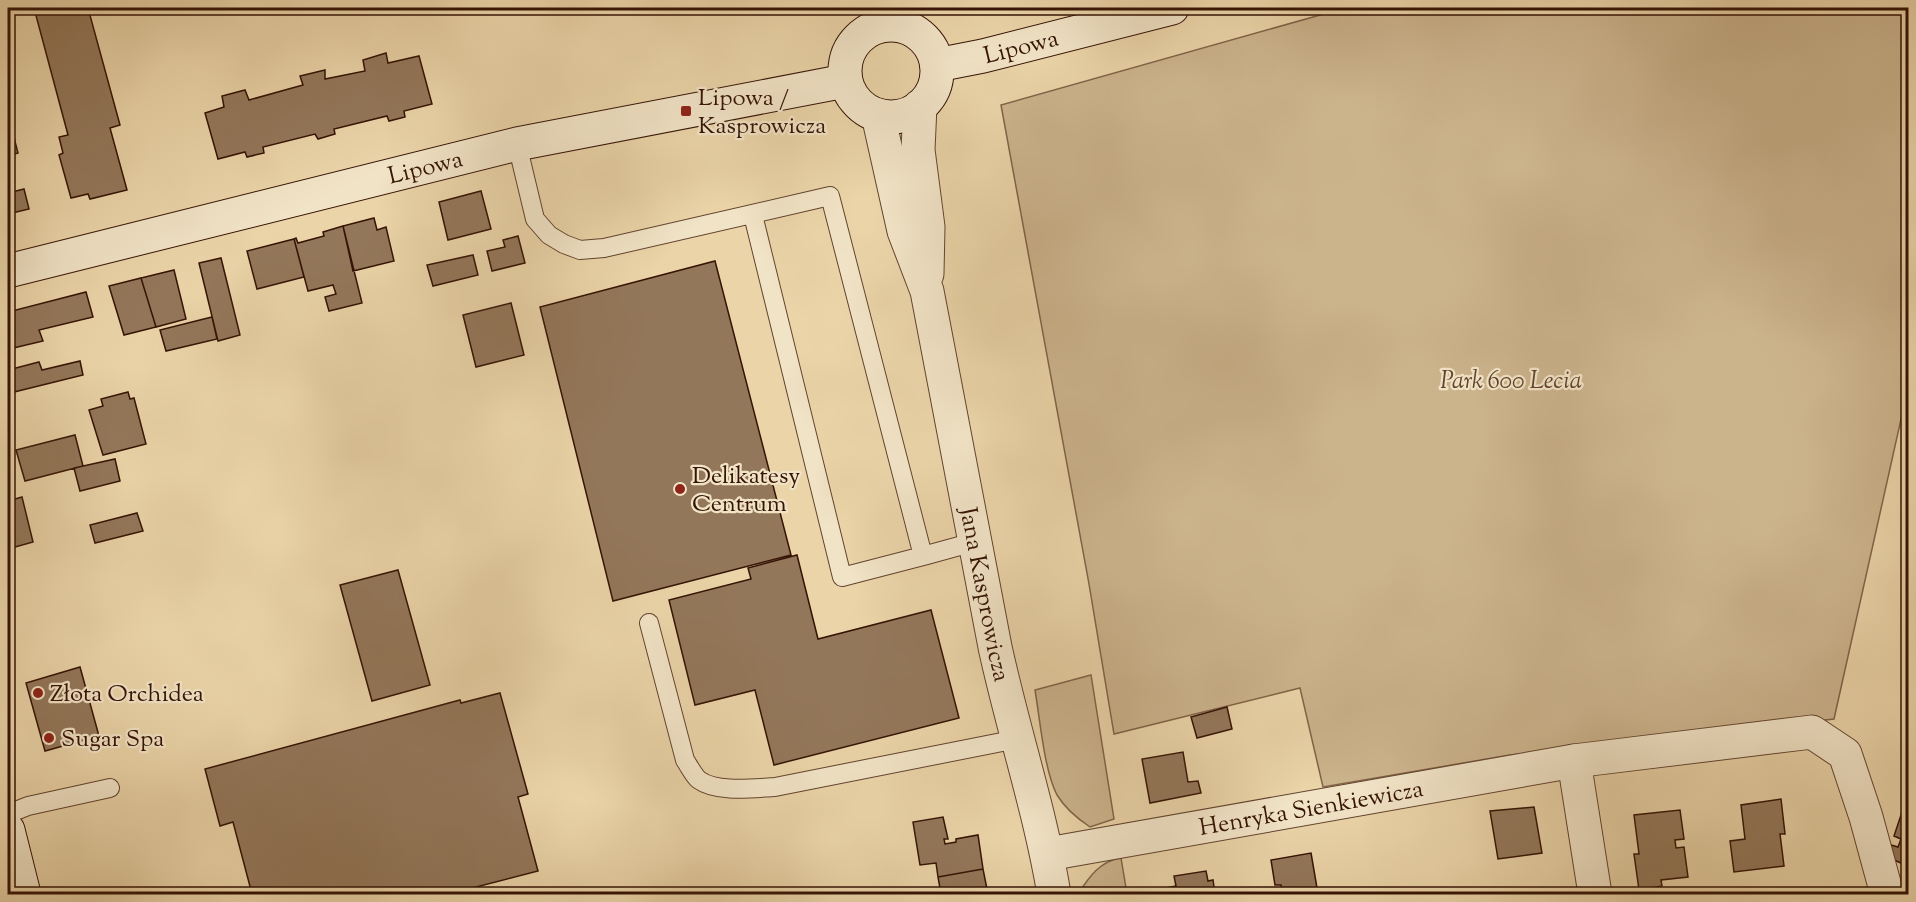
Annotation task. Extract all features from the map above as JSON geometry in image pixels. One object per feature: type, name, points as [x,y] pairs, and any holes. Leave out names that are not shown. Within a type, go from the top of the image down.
[{"type":"street","name":"Lipowa","points":[[937,65],[983,56],[1172,8]]},
{"type":"street","points":[[886,16],[923,37],[934,53],[937,65],[935,84],[929,97],[911,112],[900,116],[878,115],[859,105],[845,81],[844,69],[848,53],[858,38],[886,16]]},
{"type":"street","name":"Lipowa","points":[[9,271],[517,144],[845,81]]},
{"type":"street","name":"Jana Kasprowicza","points":[[920,106],[918,150],[928,227],[927,291]]},
{"type":"street","name":"Jana Kasprowicza","points":[[878,115],[904,231],[927,291],[1002,680],[1040,820],[1054,894]]},
{"type":"street","name":"Henryka Sienkiewicza","points":[[1048,854],[1574,761],[1812,732],[1845,754],[1887,894]]},
{"type":"street","points":[[1574,761],[1595,894]]},
{"type":"street","points":[[8,830],[24,894]]},
{"type":"lane","points":[[517,144],[529,200],[536,219],[549,235],[580,250],[604,248],[830,196],[923,556]]},
{"type":"lane","points":[[753,215],[842,577],[974,543]]},
{"type":"lane","points":[[649,623],[685,760],[698,779],[712,785],[740,789],[775,787],[1017,739]]},
{"type":"lane","points":[[8,813],[28,806],[110,788]]},
{"type":"green space","name":"Park 600 Lecia","points":[[1345,8],[1908,8],[1908,388],[1834,719],[1510,755],[1323,787],[1300,688],[1114,734],[1089,584],[1001,105]]},
{"type":"green space","points":[[1091,675],[1114,819],[1090,827],[1076,817],[1057,795],[1046,758],[1035,690]]},
{"type":"green space","points":[[1121,858],[1127,894],[1078,894],[1101,866]]},
{"type":"building","points":[[34,8],[88,8],[120,125],[110,128],[127,190],[90,199],[88,194],[71,198],[59,155],[63,153],[59,137],[68,135]]},
{"type":"building","points":[[386,53],[388,63],[419,56],[432,104],[404,111],[405,117],[389,121],[387,116],[334,129],[335,134],[318,139],[315,134],[263,147],[264,153],[247,157],[245,152],[218,159],[205,113],[224,107],[222,96],[245,90],[249,100],[303,85],[300,76],[325,70],[325,79],[365,71],[363,60]]},
{"type":"building","points":[[12,130],[18,153],[8,156],[8,131]]},
{"type":"building","points":[[24,189],[29,209],[8,214],[8,193]]},
{"type":"building","points":[[481,191],[491,229],[448,240],[439,202]]},
{"type":"building","points":[[374,218],[377,230],[386,227],[394,261],[353,271],[343,226]]},
{"type":"building","points":[[343,226],[362,303],[329,311],[325,297],[336,294],[333,285],[308,291],[294,239],[296,238],[298,243],[324,236],[323,232]]},
{"type":"building","points":[[518,236],[525,263],[492,271],[487,251],[505,247],[503,240]]},
{"type":"building","points":[[294,239],[304,277],[257,289],[247,251]]},
{"type":"building","points":[[473,255],[478,275],[433,286],[427,265]]},
{"type":"building","points":[[221,258],[240,335],[218,341],[199,263]]},
{"type":"building","name":"Delikatesy Centrum","points":[[715,261],[791,555],[613,601],[540,307]]},
{"type":"building","points":[[174,270],[186,319],[156,327],[141,278]]},
{"type":"building","points":[[141,278],[156,327],[124,335],[109,286]]},
{"type":"building","points":[[86,292],[93,317],[39,330],[43,341],[9,349],[8,312]]},
{"type":"building","points":[[511,303],[524,355],[476,367],[463,315]]},
{"type":"building","points":[[212,317],[217,339],[166,351],[160,330]]},
{"type":"building","points":[[80,361],[83,375],[14,392],[8,370],[39,362],[42,370]]},
{"type":"building","points":[[128,392],[130,399],[134,398],[146,444],[103,455],[89,410],[103,406],[101,399]]},
{"type":"building","points":[[75,435],[83,466],[25,481],[16,450]]},
{"type":"building","points":[[115,459],[120,481],[80,491],[74,468]]},
{"type":"building","points":[[22,497],[33,542],[8,549],[8,501]]},
{"type":"building","points":[[137,513],[143,531],[95,543],[90,525]]},
{"type":"building","points":[[797,555],[818,639],[931,610],[959,718],[774,765],[755,690],[695,705],[669,600],[751,579],[748,568]]},
{"type":"building","points":[[398,570],[430,685],[372,701],[340,585]]},
{"type":"building","points":[[80,667],[99,736],[45,751],[26,683]]},
{"type":"building","points":[[500,693],[528,794],[518,797],[538,871],[449,894],[252,894],[233,822],[220,826],[205,769],[460,700],[461,703]]},
{"type":"building","points":[[1227,707],[1232,729],[1197,738],[1191,717]]},
{"type":"building","points":[[1183,752],[1188,782],[1198,781],[1201,793],[1150,803],[1142,759]]},
{"type":"building","points":[[1781,799],[1785,834],[1780,834],[1784,866],[1734,872],[1730,841],[1745,839],[1741,805]]},
{"type":"building","points":[[1534,807],[1542,853],[1498,859],[1490,811]]},
{"type":"building","points":[[1680,810],[1684,839],[1675,840],[1676,848],[1684,847],[1688,877],[1661,880],[1662,886],[1639,890],[1634,854],[1639,854],[1634,815]]},
{"type":"building","points":[[1902,812],[1908,815],[1908,866],[1887,857],[1891,845],[1898,847],[1901,839],[1894,836]]},
{"type":"building","points":[[943,817],[948,839],[944,839],[945,844],[956,842],[956,839],[978,835],[983,869],[938,877],[936,863],[920,865],[913,822]]},
{"type":"building","points":[[1311,853],[1317,888],[1321,888],[1322,894],[1282,894],[1281,885],[1275,885],[1271,860]]},
{"type":"building","points":[[983,869],[988,894],[941,894],[938,877]]},
{"type":"building","points":[[1206,871],[1208,881],[1213,880],[1215,894],[1166,894],[1165,888],[1176,886],[1174,876]]},
{"type":"place","name":"Lipowa / Kasprowicza","points":[[686,111]]},
{"type":"place","name":"Delikatesy Centrum","points":[[680,489]]},
{"type":"place","name":"Złota Orchidea","points":[[38,693]]},
{"type":"place","name":"Sugar Spa","points":[[49,738]]}]
